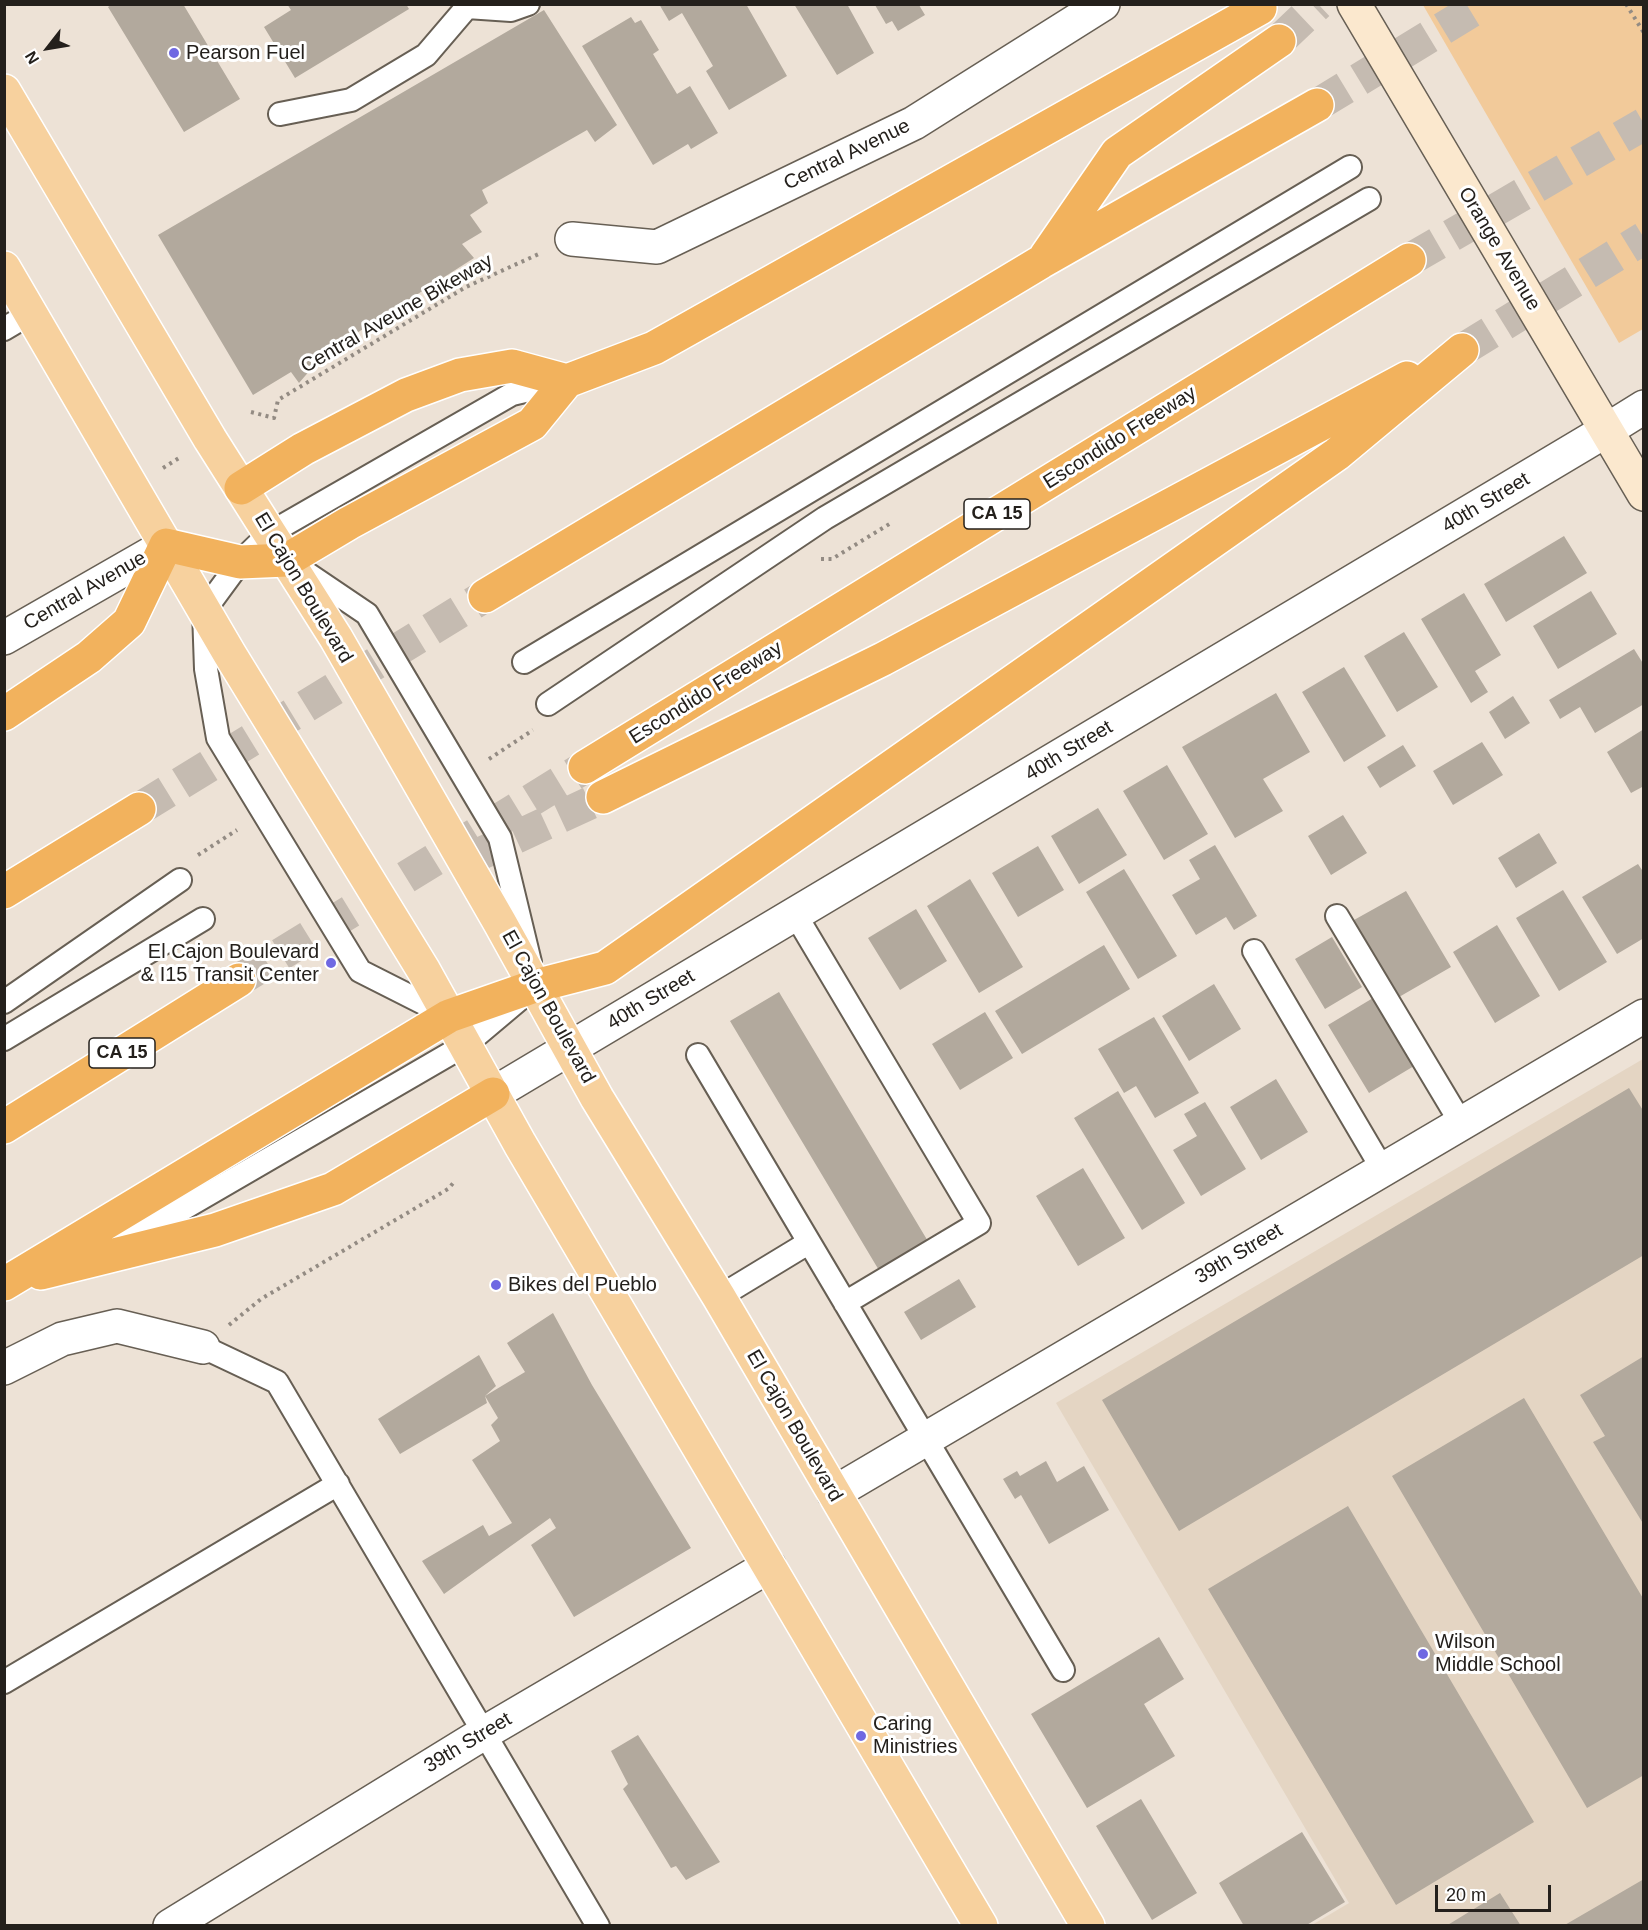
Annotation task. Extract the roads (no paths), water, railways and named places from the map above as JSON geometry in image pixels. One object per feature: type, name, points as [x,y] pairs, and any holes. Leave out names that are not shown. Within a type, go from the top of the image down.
[{"type":"highway","points":[[4,714],[89,657],[129,622],[166,545],[240,562],[287,560],[349,523],[532,424],[567,381],[654,348],[1260,8]]},
{"type":"highway","points":[[1041,262],[1117,153],[1279,41]]},
{"type":"highway","points":[[485,596],[1041,262],[1317,105]]},
{"type":"highway","name":"Escondido Freeway","points":[[585,767],[1409,260]]},
{"type":"highway","points":[[7,1282],[448,1016],[535,986],[605,968],[1337,453],[1462,350],[1315,425],[883,659],[603,797]]},
{"type":"highway","points":[[241,488],[303,449],[386,405],[460,375],[512,366],[567,381]]},
{"type":"highway","points":[[4,892],[139,809]]},
{"type":"highway","name":"CA 15","points":[[4,1127],[239,980]]},
{"type":"highway","points":[[7,1282],[215,1230],[333,1189],[493,1094]]},
{"type":"main road","name":"Orange Avenue","points":[[1354,4],[1644,494]]},
{"type":"main road","name":"El Cajon Boulevard","points":[[4,91],[241,488],[336,638],[571,1047],[597,1098],[719,1297],[1088,1926]]},
{"type":"main road","points":[[4,268],[18,321],[166,545],[448,1016],[981,1926]]},
{"type":"street","name":"Central Avenue","points":[[572,239],[657,247],[914,123],[1102,4]]},
{"type":"street","name":"40th Street","points":[[493,1094],[1644,406]]},
{"type":"street","name":"Central Avenue","points":[[4,638],[166,545]]},
{"type":"street","name":"39th Street","points":[[834,1493],[1644,1016]]},
{"type":"street","points":[[4,1368],[62,1339],[117,1326],[203,1347]]},
{"type":"street","name":"39th Street","points":[[170,1926],[484,1733],[770,1566]]},
{"type":"lane","points":[[280,114],[351,100],[426,55],[467,7],[511,10],[528,4]]},
{"type":"lane","points":[[524,662],[1350,167]]},
{"type":"lane","points":[[548,704],[825,518],[1369,199]]},
{"type":"lane","points":[[448,1016],[360,971],[218,738],[206,669],[204,611],[240,562],[270,533],[512,394],[567,381]]},
{"type":"lane","points":[[4,1002],[180,880]]},
{"type":"lane","points":[[795,914],[979,1223],[845,1303]]},
{"type":"lane","points":[[1337,916],[1461,1123]]},
{"type":"lane","points":[[4,1039],[203,919]]},
{"type":"lane","points":[[1254,951],[1383,1170]]},
{"type":"lane","points":[[7,1282],[143,1232],[465,1045],[535,986]]},
{"type":"lane","points":[[698,1055],[1063,1670]]},
{"type":"lane","points":[[719,1297],[808,1243]]},
{"type":"lane","points":[[203,1347],[277,1382],[598,1926]]},
{"type":"lane","points":[[4,1682],[338,1484]]},
{"type":"tunnel","points":[[1279,41],[1318,4]]},
{"type":"tunnel","points":[[1317,105],[1483,4]]},
{"type":"tunnel","points":[[1409,260],[1644,124]]},
{"type":"tunnel","points":[[1462,350],[1644,238]]},
{"type":"tunnel","points":[[139,809],[485,596]]},
{"type":"tunnel","points":[[239,980],[585,767]]},
{"type":"tunnel","points":[[471,858],[603,797]]},
{"type":"place","name":"Pearson Fuel","points":[[174,53]]},
{"type":"place","name":"El Cajon Boulevard & I15 Transit Center","points":[[331,963]]},
{"type":"place","name":"Bikes del Pueblo","points":[[496,1285]]},
{"type":"place","name":"Wilson Middle School","points":[[1423,1654]]},
{"type":"place","name":"Caring Ministries","points":[[861,1736]]}]
